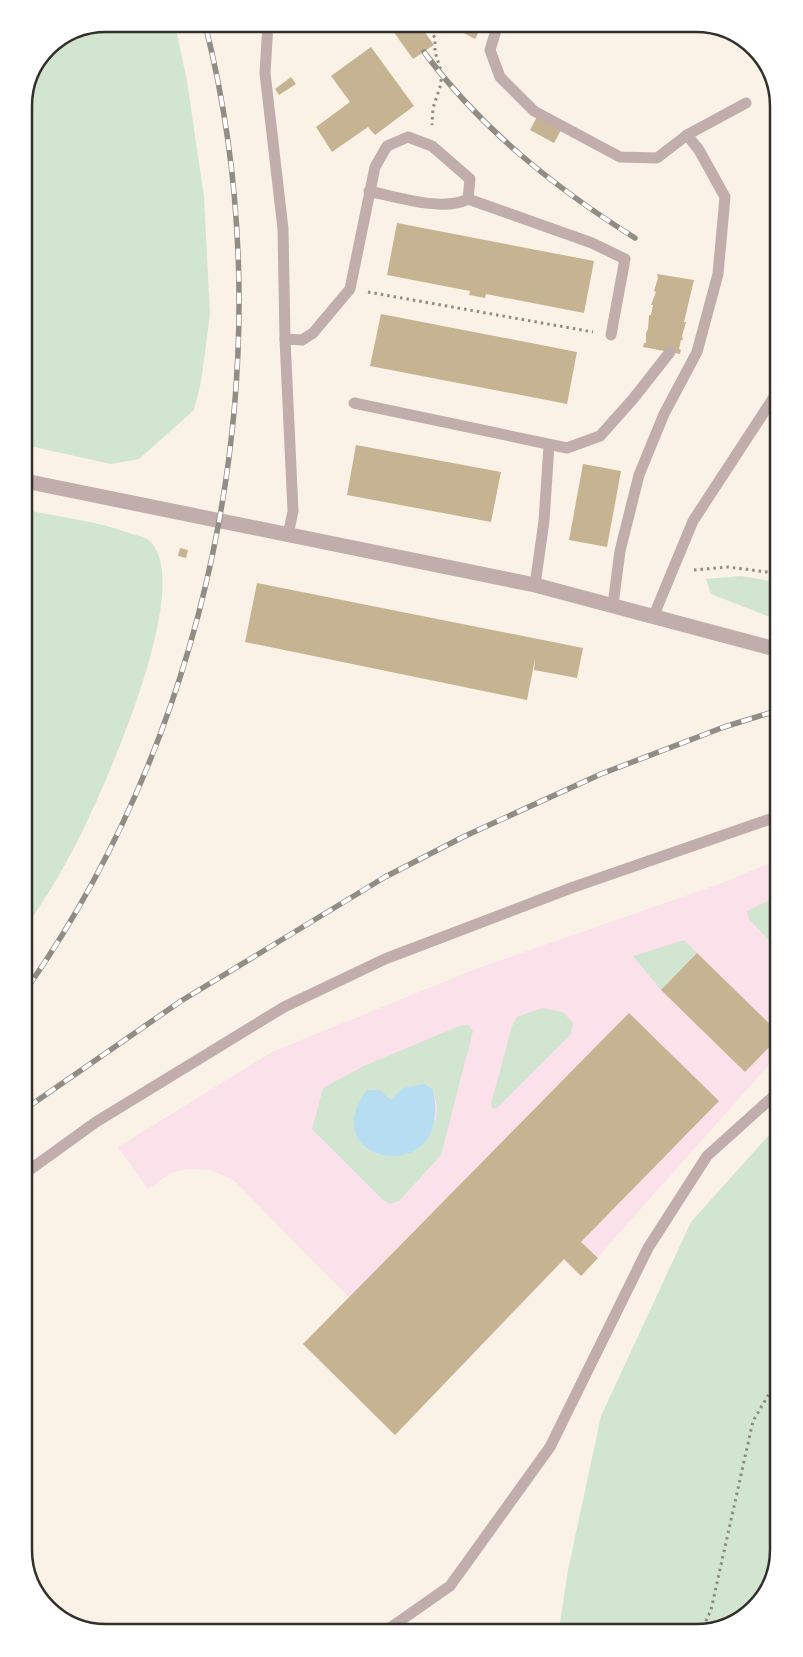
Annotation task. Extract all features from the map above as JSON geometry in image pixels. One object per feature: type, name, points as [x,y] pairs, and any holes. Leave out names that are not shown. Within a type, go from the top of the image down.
[{"type":"street","points":[[33,482],[535,585],[654,615],[770,647]]},
{"type":"lane","points":[[267,32],[265,72],[283,229],[285,339],[293,511],[288,535]]},
{"type":"lane","points":[[495,33],[490,50],[500,77],[534,111],[620,157],[657,158],[687,135],[746,103]]},
{"type":"lane","points":[[614,605],[620,551],[639,475],[664,414],[697,352],[718,274],[725,197],[687,135]]},
{"type":"lane","points":[[285,339],[302,340],[313,333],[350,289],[375,167],[387,146],[408,137],[432,146],[470,180],[468,199]]},
{"type":"lane","points":[[369,191],[412,201],[457,205],[468,199],[592,243],[625,258],[611,335]]},
{"type":"lane","points":[[354,403],[566,448],[600,436],[633,399],[670,352]]},
{"type":"lane","points":[[654,615],[674,572],[693,521],[770,403]]},
{"type":"lane","points":[[535,585],[544,521],[549,444]]},
{"type":"lane","points":[[32,1167],[96,1122],[284,1007],[376,963],[571,888],[770,819]]},
{"type":"lane","points":[[396,1624],[450,1586],[550,1447],[648,1248],[707,1156],[770,1098]]},
{"type":"path","points":[[432,33],[435,38],[435,52],[442,74],[433,108],[432,146]]},
{"type":"path","points":[[350,289],[611,335]]},
{"type":"path","points":[[674,572],[728,567],[770,572]]},
{"type":"path","points":[[705,1623],[711,1610],[753,1421],[770,1391]]},
{"type":"shaded area","points":[[770,863],[770,1064],[581,1276],[564,1260],[395,1435],[303,1344],[349,1297],[233,1180],[211,1170],[187,1169],[171,1173],[148,1189],[118,1147],[272,1052],[473,970],[725,882]]},
{"type":"green space","points":[[106,32],[177,32],[187,81],[204,197],[210,314],[201,382],[194,410],[139,459],[111,464],[33,447],[33,101],[35,87],[48,61],[69,42],[83,36]]},
{"type":"green space","points":[[33,511],[104,525],[147,539],[160,560],[162,593],[156,635],[127,727],[83,830],[50,890],[32,917]]},
{"type":"green space","points":[[741,576],[770,581],[770,617],[711,594],[706,579]]},
{"type":"green space","points":[[770,900],[770,942],[749,919],[747,911]]},
{"type":"green space","points":[[684,940],[697,953],[661,990],[633,956]]},
{"type":"green space","points":[[542,1008],[563,1012],[573,1023],[571,1034],[498,1107],[493,1109],[491,1104],[512,1026],[517,1017]]},
{"type":"green space","points":[[468,1025],[473,1031],[441,1155],[399,1201],[390,1204],[382,1199],[312,1129],[323,1088],[364,1066],[459,1026]],"holes":[[[367,1090],[379,1090],[391,1101]],[[433,1090],[437,1107],[436,1121],[391,1101]]]},
{"type":"green space","points":[[770,1134],[770,1560],[768,1570],[758,1592],[745,1606],[725,1619],[711,1623],[560,1624],[568,1570],[601,1416],[691,1222]]},
{"type":"water","points":[[425,1084],[433,1090],[434,1122],[424,1143],[407,1154],[387,1156],[369,1149],[357,1136],[355,1116],[367,1090],[379,1090],[391,1100],[403,1088]]},
{"type":"building","points":[[394,32],[425,33],[434,45],[413,59]]},
{"type":"building","points":[[463,33],[478,33],[475,39]]},
{"type":"building","points":[[371,47],[414,106],[375,135],[368,127],[332,152],[316,127],[350,102],[331,76]]},
{"type":"building","points":[[291,77],[296,84],[279,95],[275,89]]},
{"type":"building","points":[[537,117],[561,130],[554,143],[530,130]]},
{"type":"building","points":[[397,223],[594,261],[584,313],[486,294],[485,298],[469,295],[470,291],[387,275]]},
{"type":"building","points":[[657,274],[694,280],[684,322],[686,322],[682,336],[683,340],[681,340],[679,349],[681,350],[680,354],[643,347],[644,343],[646,343],[649,315],[651,315],[653,305],[651,305],[656,292],[654,291],[658,278]]},
{"type":"building","points":[[381,314],[577,352],[567,404],[370,366]]},
{"type":"building","points":[[356,445],[501,472],[491,522],[347,495]]},
{"type":"building","points":[[583,464],[621,471],[607,547],[569,540]]},
{"type":"building","points":[[180,548],[188,550],[186,558],[178,556]]},
{"type":"building","points":[[257,583],[583,648],[577,678],[534,670],[535,659],[527,700],[245,642]]},
{"type":"building","points":[[697,953],[770,1024],[770,1046],[745,1072],[661,990]]},
{"type":"building","points":[[629,1013],[719,1101],[581,1242],[598,1258],[581,1276],[564,1259],[395,1435],[303,1344]]},
{"type":"railway","points":[[32,980],[94,881],[147,767],[189,648],[218,524],[235,398],[239,272],[229,147],[207,32]]},
{"type":"railway","points":[[424,52],[470,106],[520,155],[605,219],[635,238]]},
{"type":"railway","points":[[32,1104],[181,1001],[385,877],[465,836],[601,774],[724,727],[770,713]]}]
